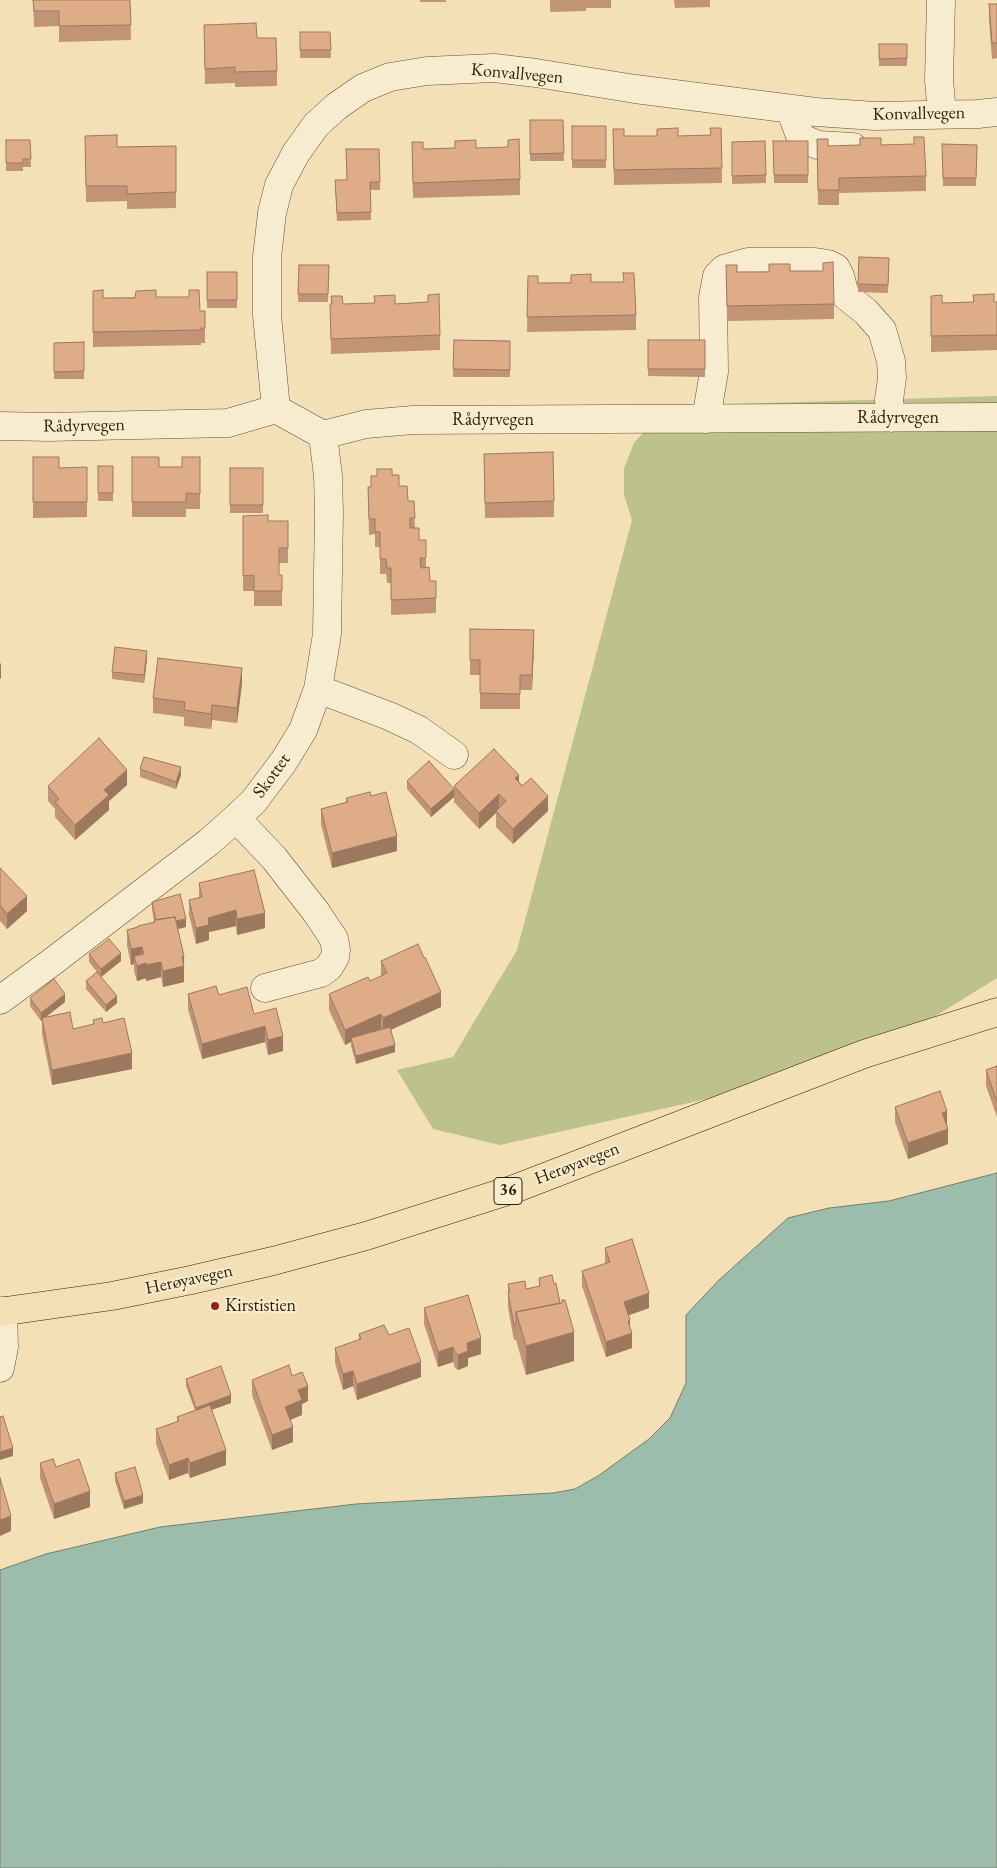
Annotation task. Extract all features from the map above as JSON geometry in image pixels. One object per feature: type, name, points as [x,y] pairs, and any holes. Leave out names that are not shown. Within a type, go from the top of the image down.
[{"type":"highway","name":"Herøyavegen","points":[[2,1312],[112,1296],[191,1280],[273,1261],[366,1236],[514,1189],[864,1054],[997,1012]]},
{"type":"street","points":[[941,0],[939,80],[942,114]]},
{"type":"street","name":"Konvallvegen","points":[[276,409],[267,315],[267,267],[272,213],[279,185],[296,154],[316,125],[337,106],[363,88],[390,77],[427,71],[494,68],[790,109],[875,116],[997,112]]},
{"type":"street","points":[[790,109],[801,138],[818,145],[882,148]]},
{"type":"street","points":[[706,419],[714,372],[713,297],[717,276],[724,269],[748,262],[815,262],[828,264],[836,268],[845,294],[866,312],[882,330],[891,361],[892,378],[889,400],[891,418]]},
{"type":"street","points":[[276,409],[322,435]]},
{"type":"street","name":"Rådyrvegen","points":[[0,426],[49,427],[228,423],[276,409]]},
{"type":"street","name":"Rådyrvegen","points":[[322,435],[366,424],[413,420],[997,417]]},
{"type":"street","name":"Skottet","points":[[0,1000],[209,842],[254,802],[284,762],[303,730],[318,689],[327,634],[329,504],[328,476],[322,435]]},
{"type":"street","points":[[318,689],[389,716],[418,730],[454,755]]},
{"type":"street","points":[[236,818],[274,858],[310,904],[334,939],[336,950],[335,957],[321,973],[265,988]]},
{"type":"street","points":[[0,1368],[4,1347],[2,1312]]},
{"type":"green space","points":[[997,396],[997,978],[855,1066],[500,1145],[433,1129],[397,1070],[453,1057],[517,950],[632,520],[624,495],[624,468],[634,443],[653,422],[700,405]]},
{"type":"shaded area","points":[[997,1173],[997,1868],[0,1868],[0,1570],[46,1554],[160,1527],[356,1504],[553,1493],[575,1489],[598,1476],[649,1439],[670,1418],[686,1383],[686,1315],[719,1280],[788,1218],[829,1208],[889,1201]]},
{"type":"building","points":[[33,0],[130,0],[131,25],[59,26],[59,11],[34,11]]},
{"type":"building","points":[[989,4],[997,4],[997,43],[992,43]]},
{"type":"building","points":[[256,23],[257,38],[276,38],[277,71],[235,72],[235,67],[205,69],[204,25]]},
{"type":"building","points":[[300,32],[330,32],[331,50],[300,50]]},
{"type":"building","points":[[879,44],[907,44],[907,58],[879,59]]},
{"type":"building","points":[[530,120],[563,120],[564,153],[530,154]]},
{"type":"building","points":[[572,126],[606,126],[606,160],[572,160]]},
{"type":"building","points":[[678,128],[678,136],[711,135],[710,128],[721,128],[722,168],[614,170],[613,129],[624,129],[624,136],[657,136],[657,129]]},
{"type":"building","points":[[117,135],[117,147],[176,146],[176,192],[127,194],[127,186],[86,186],[85,136]]},
{"type":"building","points":[[914,137],[924,137],[926,176],[839,178],[839,190],[818,190],[817,139],[828,139],[828,146],[860,145],[860,138],[881,138],[881,145],[914,144]]},
{"type":"building","points":[[519,139],[520,179],[413,183],[412,142],[423,142],[423,149],[455,148],[455,141],[476,140],[476,148],[508,147],[508,140]]},
{"type":"building","points":[[6,140],[30,140],[31,159],[23,159],[23,163],[6,163]]},
{"type":"building","points":[[765,141],[766,175],[732,176],[732,142]]},
{"type":"building","points":[[773,141],[808,141],[808,175],[774,175]]},
{"type":"building","points":[[942,144],[977,145],[976,178],[943,178]]},
{"type":"building","points":[[346,149],[379,149],[380,182],[370,182],[371,212],[337,213],[335,180],[347,180]]},
{"type":"building","points":[[859,257],[889,258],[888,285],[858,284]]},
{"type":"building","points":[[833,262],[834,304],[727,306],[726,265],[737,265],[737,272],[769,272],[769,264],[790,264],[790,271],[823,271],[823,263]]},
{"type":"building","points":[[299,265],[329,265],[328,294],[298,294]]},
{"type":"building","points":[[207,272],[237,272],[237,300],[207,300]]},
{"type":"building","points":[[623,273],[634,273],[636,315],[527,317],[528,276],[538,276],[538,283],[571,283],[571,275],[591,274],[591,282],[624,282]]},
{"type":"building","points":[[103,290],[103,298],[135,298],[136,291],[156,290],[156,297],[189,297],[189,290],[199,290],[200,311],[205,311],[205,328],[201,328],[201,330],[93,332],[93,291]]},
{"type":"building","points":[[439,294],[440,335],[331,339],[331,296],[342,296],[343,304],[375,303],[374,296],[395,295],[395,304],[428,302],[428,295]]},
{"type":"building","points":[[994,294],[994,302],[997,302],[997,335],[931,336],[931,296],[942,295],[942,303],[974,302],[973,295]]},
{"type":"building","points":[[454,340],[510,341],[510,370],[453,369]]},
{"type":"building","points":[[648,340],[705,340],[705,369],[648,369]]},
{"type":"building","points":[[84,342],[84,371],[54,372],[54,343]]},
{"type":"building","points":[[553,452],[554,501],[485,503],[484,454]]},
{"type":"building","points":[[33,457],[59,457],[59,468],[87,467],[87,502],[33,502]]},
{"type":"building","points":[[132,457],[159,457],[159,467],[182,467],[182,457],[200,457],[200,494],[186,493],[186,502],[132,502]]},
{"type":"building","points":[[98,466],[113,466],[113,493],[98,493]]},
{"type":"building","points":[[230,468],[263,468],[263,505],[230,505]]},
{"type":"building","points":[[377,469],[392,469],[392,475],[399,475],[399,486],[407,486],[408,501],[414,501],[415,518],[410,518],[410,528],[419,528],[419,540],[426,540],[426,558],[420,558],[421,568],[429,567],[430,581],[436,581],[436,598],[391,600],[391,568],[387,568],[386,559],[380,559],[380,532],[375,532],[375,519],[369,519],[368,487],[371,487],[371,476],[377,476]]},
{"type":"building","points":[[268,515],[268,521],[288,521],[288,548],[279,548],[279,575],[282,575],[282,591],[254,591],[254,575],[243,576],[243,516]]},
{"type":"building","points":[[470,629],[534,630],[532,675],[520,675],[520,694],[480,693],[480,660],[470,660]]},
{"type":"building","points":[[115,647],[147,651],[144,675],[112,672]]},
{"type":"building","points":[[158,658],[242,668],[237,708],[212,705],[211,714],[184,710],[185,702],[153,698]]},
{"type":"building","points":[[99,738],[127,770],[104,790],[109,795],[75,825],[55,802],[59,799],[48,786]]},
{"type":"building","points":[[494,749],[519,775],[515,778],[522,786],[531,778],[548,796],[513,829],[496,811],[506,801],[499,794],[479,813],[454,786]]},
{"type":"building","points":[[144,757],[181,767],[176,782],[140,769]]},
{"type":"building","points":[[429,761],[454,789],[431,809],[407,781]]},
{"type":"building","points":[[370,792],[371,796],[386,792],[397,836],[332,853],[321,809],[348,802],[346,798]]},
{"type":"building","points":[[0,868],[27,896],[7,914],[0,905]]},
{"type":"building","points":[[254,870],[265,913],[237,919],[236,910],[208,918],[209,925],[196,928],[189,900],[202,897],[199,883]]},
{"type":"building","points":[[180,894],[186,919],[176,921],[175,917],[156,920],[152,902]]},
{"type":"building","points":[[175,917],[184,956],[182,957],[184,966],[163,971],[161,962],[137,966],[134,956],[144,954],[142,947],[131,949],[127,930],[155,922],[154,920]]},
{"type":"building","points":[[109,939],[121,953],[101,969],[89,954]]},
{"type":"building","points":[[418,944],[441,992],[383,1018],[381,1014],[345,1030],[329,994],[368,977],[370,981],[387,973],[381,961]]},
{"type":"building","points":[[97,972],[117,996],[106,1005],[86,981]]},
{"type":"building","points":[[54,979],[65,994],[41,1013],[30,998]]},
{"type":"building","points":[[216,986],[219,995],[247,987],[254,1014],[276,1008],[283,1036],[268,1040],[265,1026],[202,1044],[188,994]]},
{"type":"building","points":[[70,1012],[73,1029],[94,1024],[93,1020],[102,1018],[103,1023],[124,1018],[132,1053],[52,1070],[42,1018]]},
{"type":"building","points":[[390,1027],[395,1045],[356,1056],[351,1038]]},
{"type":"building","points":[[997,1066],[997,1102],[986,1070]]},
{"type":"building","points":[[940,1091],[947,1111],[942,1113],[948,1129],[908,1143],[895,1107]]},
{"type":"building","points":[[632,1239],[649,1293],[624,1302],[632,1333],[606,1342],[582,1271],[610,1262],[605,1248]]},
{"type":"building","points":[[552,1275],[554,1284],[556,1283],[560,1303],[516,1312],[516,1325],[514,1325],[508,1284],[525,1281],[526,1289],[540,1286],[539,1278]]},
{"type":"building","points":[[468,1295],[481,1338],[467,1343],[468,1351],[458,1355],[453,1347],[438,1352],[424,1308]]},
{"type":"building","points":[[562,1300],[565,1300],[574,1332],[526,1346],[516,1312],[562,1303]]},
{"type":"building","points":[[384,1325],[389,1335],[409,1328],[421,1362],[357,1384],[353,1371],[343,1374],[335,1348],[361,1339],[359,1334]]},
{"type":"building","points":[[289,1365],[292,1376],[302,1372],[308,1386],[298,1390],[302,1400],[285,1407],[293,1427],[272,1435],[252,1380]]},
{"type":"building","points":[[221,1366],[231,1395],[196,1408],[186,1379]]},
{"type":"building","points":[[210,1405],[226,1450],[190,1463],[188,1458],[169,1465],[156,1429],[179,1421],[177,1417]]},
{"type":"building","points":[[3,1416],[13,1448],[0,1452],[0,1417]]},
{"type":"building","points":[[53,1459],[56,1467],[79,1459],[90,1491],[54,1504],[40,1463]]},
{"type":"building","points":[[135,1467],[143,1495],[124,1501],[115,1473]]},
{"type":"building","points":[[0,1478],[11,1516],[0,1520]]},
{"type":"place","name":"Kirstistien","points":[[215,1306]]}]
